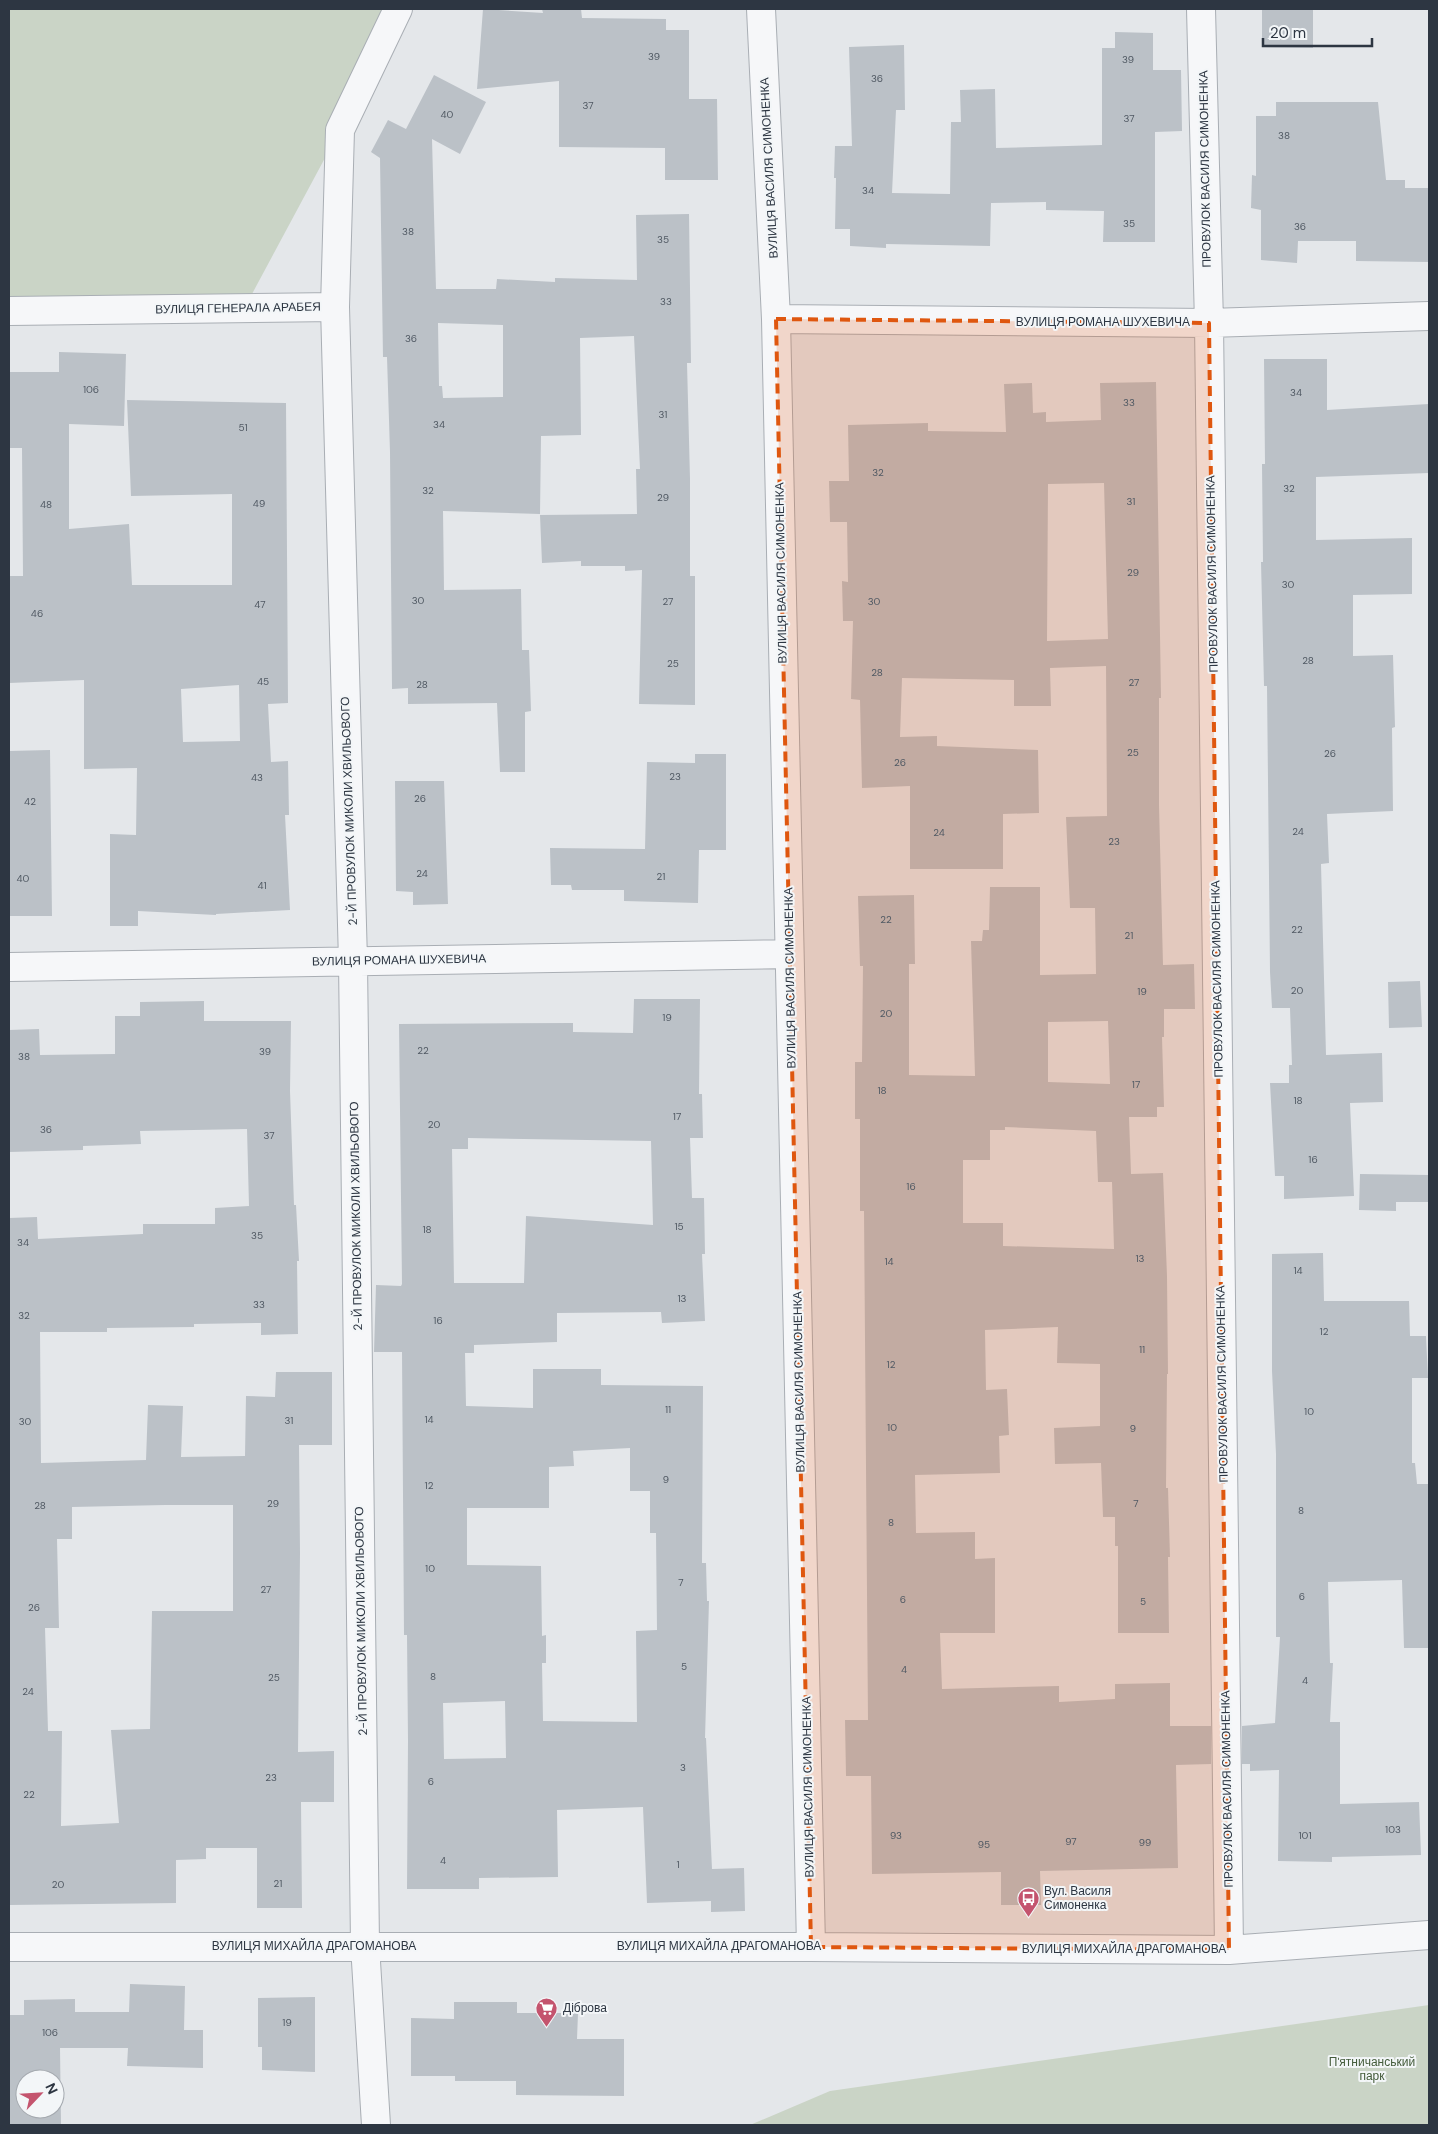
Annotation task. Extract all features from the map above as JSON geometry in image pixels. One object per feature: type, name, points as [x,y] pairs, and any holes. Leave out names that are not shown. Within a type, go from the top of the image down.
[{"type":"street","name":"ВУЛИЦЯ ГЕНЕРАЛА АРАБЕЯ","points":[[9,311],[335,307],[340,130],[398,9]]},
{"type":"street","name":"ВУЛИЦЯ ВАСИЛЯ СИМОНЕНКА","points":[[761,9],[776,319],[811,1946]]},
{"type":"street","name":"ПРОВУЛОК ВАСИЛЯ СИМОНЕНКА","points":[[1201,9],[1209,323],[1230,1950]]},
{"type":"street","name":"2-Й ПРОВУЛОК МИКОЛИ ХВИЛЬОВОГО","points":[[335,307],[353,961],[365,1946],[376,2125]]},
{"type":"street","name":"ВУЛИЦЯ РОМАНА ШУХЕВИЧА","points":[[776,319],[1209,323],[1429,316]]},
{"type":"street","name":"ВУЛИЦЯ РОМАНА ШУХЕВИЧА","points":[[9,966],[789,954]]},
{"type":"street","name":"ВУЛИЦЯ МИХАЙЛА ДРАГОМАНОВА","points":[[9,1947],[811,1946],[1230,1950],[1429,1935]]},
{"type":"highlighted area","points":[[776,319],[1209,323],[1229,1950],[811,1947]]},
{"type":"green space","points":[[9,9],[398,9],[340,130],[245,307],[9,311]]},
{"type":"green space","name":"П'ятничанський парк","points":[[1429,2005],[1429,2125],[750,2125],[830,2091]]},
{"type":"building","points":[[483,9],[543,13],[542,9],[581,9],[582,18],[666,19],[666,30],[689,30],[689,99],[717,99],[718,180],[665,180],[665,148],[559,147],[559,81],[477,89]]},
{"type":"building","points":[[1262,9],[1313,9],[1313,48],[1262,47]]},
{"type":"building","points":[[1115,32],[1153,33],[1153,70],[1181,70],[1182,131],[1155,132],[1155,242],[1103,242],[1104,211],[1046,210],[1046,202],[991,203],[990,246],[886,244],[886,248],[850,246],[850,229],[835,229],[835,146],[852,146],[849,47],[904,45],[905,110],[896,110],[892,193],[950,194],[951,122],[961,122],[960,90],[995,89],[996,148],[1102,145],[1102,48],[1115,48]]},
{"type":"building","points":[[434,75],[486,102],[460,154],[432,139],[436,289],[496,289],[497,279],[555,282],[555,278],[637,280],[636,215],[689,214],[691,363],[687,363],[690,576],[695,576],[695,705],[639,704],[642,570],[625,571],[625,566],[581,566],[581,561],[542,563],[540,515],[637,514],[636,469],[640,469],[634,336],[580,338],[581,435],[541,436],[540,514],[443,511],[444,590],[521,589],[522,650],[529,650],[531,711],[525,712],[525,772],[500,772],[497,703],[408,704],[408,688],[392,689],[390,452],[387,357],[383,357],[380,158],[371,152],[388,120],[406,129]],"holes":[[[438,323],[503,325],[503,397],[443,398],[442,386],[439,386]]]},
{"type":"building","points":[[1276,102],[1378,102],[1386,180],[1405,180],[1405,188],[1429,188],[1429,262],[1356,261],[1356,241],[1298,241],[1297,263],[1261,260],[1261,210],[1251,208],[1252,175],[1256,176],[1256,116],[1276,116]]},
{"type":"building","points":[[59,352],[126,354],[124,426],[69,424],[69,529],[129,524],[132,585],[232,585],[232,494],[131,496],[127,400],[286,403],[288,703],[268,704],[271,762],[288,761],[289,815],[285,815],[290,910],[216,915],[138,911],[138,926],[110,926],[110,834],[136,835],[137,768],[84,769],[84,680],[9,683],[9,576],[23,576],[22,448],[9,448],[9,372],[59,372]],"holes":[[[239,685],[240,741],[183,742],[181,689]]]},
{"type":"building","points":[[1264,359],[1327,359],[1327,410],[1429,404],[1429,473],[1316,477],[1316,540],[1412,538],[1412,594],[1353,595],[1353,656],[1393,655],[1395,727],[1392,728],[1393,811],[1327,814],[1329,863],[1321,864],[1326,1055],[1382,1053],[1383,1102],[1350,1103],[1354,1196],[1284,1199],[1284,1176],[1275,1176],[1270,1083],[1289,1083],[1289,1065],[1292,1065],[1290,1008],[1272,1008],[1270,972],[1267,686],[1264,686],[1261,562],[1263,562],[1262,464],[1265,464]]},
{"type":"building","points":[[1156,382],[1161,698],[1159,698],[1159,805],[1163,965],[1194,964],[1195,1009],[1164,1009],[1164,1037],[1162,1037],[1164,1107],[1157,1107],[1157,1117],[1129,1117],[1131,1174],[1163,1173],[1167,1276],[1166,1488],[1168,1488],[1170,1557],[1168,1557],[1169,1633],[1118,1633],[1118,1546],[1115,1546],[1115,1517],[1103,1517],[1101,1463],[1055,1464],[1054,1428],[1100,1426],[1100,1364],[1057,1363],[1058,1327],[985,1330],[986,1390],[1007,1389],[1009,1435],[999,1436],[1000,1473],[915,1475],[916,1533],[975,1532],[975,1559],[995,1558],[995,1633],[940,1633],[942,1689],[1059,1686],[1059,1702],[1115,1699],[1115,1684],[1170,1683],[1170,1726],[1211,1726],[1211,1764],[1176,1765],[1178,1868],[1040,1871],[1041,1905],[1001,1905],[1001,1872],[872,1874],[871,1776],[846,1776],[845,1720],[868,1720],[864,1211],[860,1211],[860,1119],[855,1119],[855,1062],[862,1062],[863,966],[860,966],[858,896],[914,895],[915,964],[909,964],[909,1075],[975,1076],[971,941],[982,941],[983,930],[989,930],[990,887],[1040,887],[1040,975],[1096,974],[1095,908],[1070,908],[1066,817],[1107,816],[1106,666],[1050,668],[1051,706],[1014,706],[1014,680],[902,678],[900,737],[937,736],[937,746],[1038,750],[1039,813],[1003,814],[1003,869],[910,869],[910,786],[862,788],[860,700],[851,699],[853,621],[843,621],[842,581],[848,582],[847,522],[830,522],[829,481],[849,481],[848,425],[928,423],[928,431],[1006,432],[1004,384],[1032,383],[1033,413],[1046,412],[1046,422],[1101,420],[1100,383]],"holes":[[[1104,483],[1108,639],[1047,641],[1048,484]],[[1108,1021],[1110,1084],[1048,1082],[1048,1022]],[[1005,1127],[1096,1131],[1098,1182],[1112,1182],[1114,1249],[1003,1246],[1003,1223],[963,1223],[963,1160],[990,1160],[990,1130],[1005,1130]]]},
{"type":"building","points":[[50,750],[52,916],[9,916],[9,751]]},
{"type":"building","points":[[695,754],[726,754],[726,850],[699,850],[698,903],[624,901],[624,890],[572,890],[571,885],[551,885],[550,848],[645,849],[647,762],[695,763]]},
{"type":"building","points":[[395,781],[444,781],[448,904],[413,905],[413,892],[396,891]]},
{"type":"building","points":[[1420,981],[1422,1027],[1389,1028],[1388,982]]},
{"type":"building","points":[[634,999],[700,999],[699,1094],[702,1094],[703,1138],[690,1138],[692,1198],[704,1198],[705,1254],[702,1254],[705,1321],[662,1323],[661,1312],[557,1313],[557,1342],[474,1345],[474,1353],[465,1353],[466,1406],[533,1408],[533,1369],[601,1369],[601,1385],[703,1386],[702,1563],[706,1563],[707,1601],[709,1601],[705,1738],[712,1869],[744,1868],[745,1911],[711,1912],[711,1901],[647,1903],[643,1807],[557,1810],[558,1877],[479,1878],[479,1889],[407,1889],[408,1741],[407,1635],[404,1635],[402,1352],[374,1352],[376,1285],[401,1286],[402,1284],[399,1024],[573,1023],[573,1032],[633,1033]],"holes":[[[468,1138],[651,1141],[653,1225],[526,1216],[524,1283],[454,1283],[452,1149],[468,1149]],[[630,1448],[630,1491],[650,1491],[650,1533],[656,1533],[657,1630],[636,1631],[637,1722],[543,1721],[542,1663],[546,1663],[546,1635],[542,1636],[541,1566],[467,1565],[467,1508],[549,1508],[549,1467],[574,1466],[573,1451]],[[505,1701],[506,1758],[444,1759],[443,1703]]]},
{"type":"building","points":[[204,1001],[204,1021],[291,1021],[290,1091],[294,1205],[296,1205],[299,1261],[297,1261],[298,1334],[261,1335],[261,1323],[194,1324],[194,1327],[107,1328],[107,1332],[40,1332],[41,1463],[146,1460],[148,1405],[183,1406],[181,1457],[245,1456],[246,1396],[275,1397],[276,1372],[332,1372],[332,1445],[299,1445],[298,1752],[334,1751],[334,1802],[301,1802],[302,1908],[257,1908],[257,1848],[206,1848],[206,1859],[176,1860],[176,1903],[9,1905],[9,1218],[37,1217],[38,1239],[143,1234],[143,1224],[215,1224],[215,1208],[249,1206],[247,1129],[140,1131],[141,1144],[83,1146],[83,1150],[9,1152],[9,1030],[39,1029],[40,1055],[115,1054],[115,1016],[140,1016],[140,1002]],"holes":[[[233,1505],[233,1611],[152,1611],[150,1729],[111,1730],[119,1823],[61,1826],[62,1731],[48,1731],[45,1628],[59,1628],[57,1539],[72,1539],[72,1507]]]},
{"type":"building","points":[[1360,1174],[1429,1175],[1429,1202],[1396,1202],[1396,1211],[1359,1210]]},
{"type":"building","points":[[1323,1253],[1324,1301],[1409,1301],[1410,1336],[1426,1336],[1428,1378],[1412,1378],[1412,1463],[1415,1463],[1417,1484],[1429,1484],[1429,1648],[1404,1648],[1402,1580],[1328,1582],[1330,1663],[1333,1663],[1330,1722],[1340,1722],[1340,1804],[1419,1802],[1421,1855],[1332,1857],[1332,1862],[1278,1861],[1279,1770],[1250,1771],[1250,1764],[1242,1764],[1242,1726],[1275,1723],[1280,1637],[1276,1637],[1276,1454],[1272,1371],[1272,1254]]},
{"type":"building","points":[[130,1984],[185,1986],[184,2030],[203,2030],[203,2068],[127,2066],[128,2048],[60,2048],[60,2069],[15,2069],[15,2119],[61,2119],[61,2125],[9,2125],[9,2015],[24,2015],[24,2000],[75,1999],[75,2012],[129,2012]]},
{"type":"building","points":[[315,1997],[315,2072],[262,2070],[262,2047],[258,2047],[258,1998]]},
{"type":"building","points":[[454,2002],[517,2002],[517,2013],[578,2013],[577,2039],[624,2039],[624,2096],[516,2095],[516,2081],[455,2081],[455,2076],[411,2076],[411,2018],[454,2019]]},
{"type":"place","name":"Вул. Василя Симоненка","points":[[1028,1917]]},
{"type":"place","name":"Діброва","points":[[547,2027]]}]
